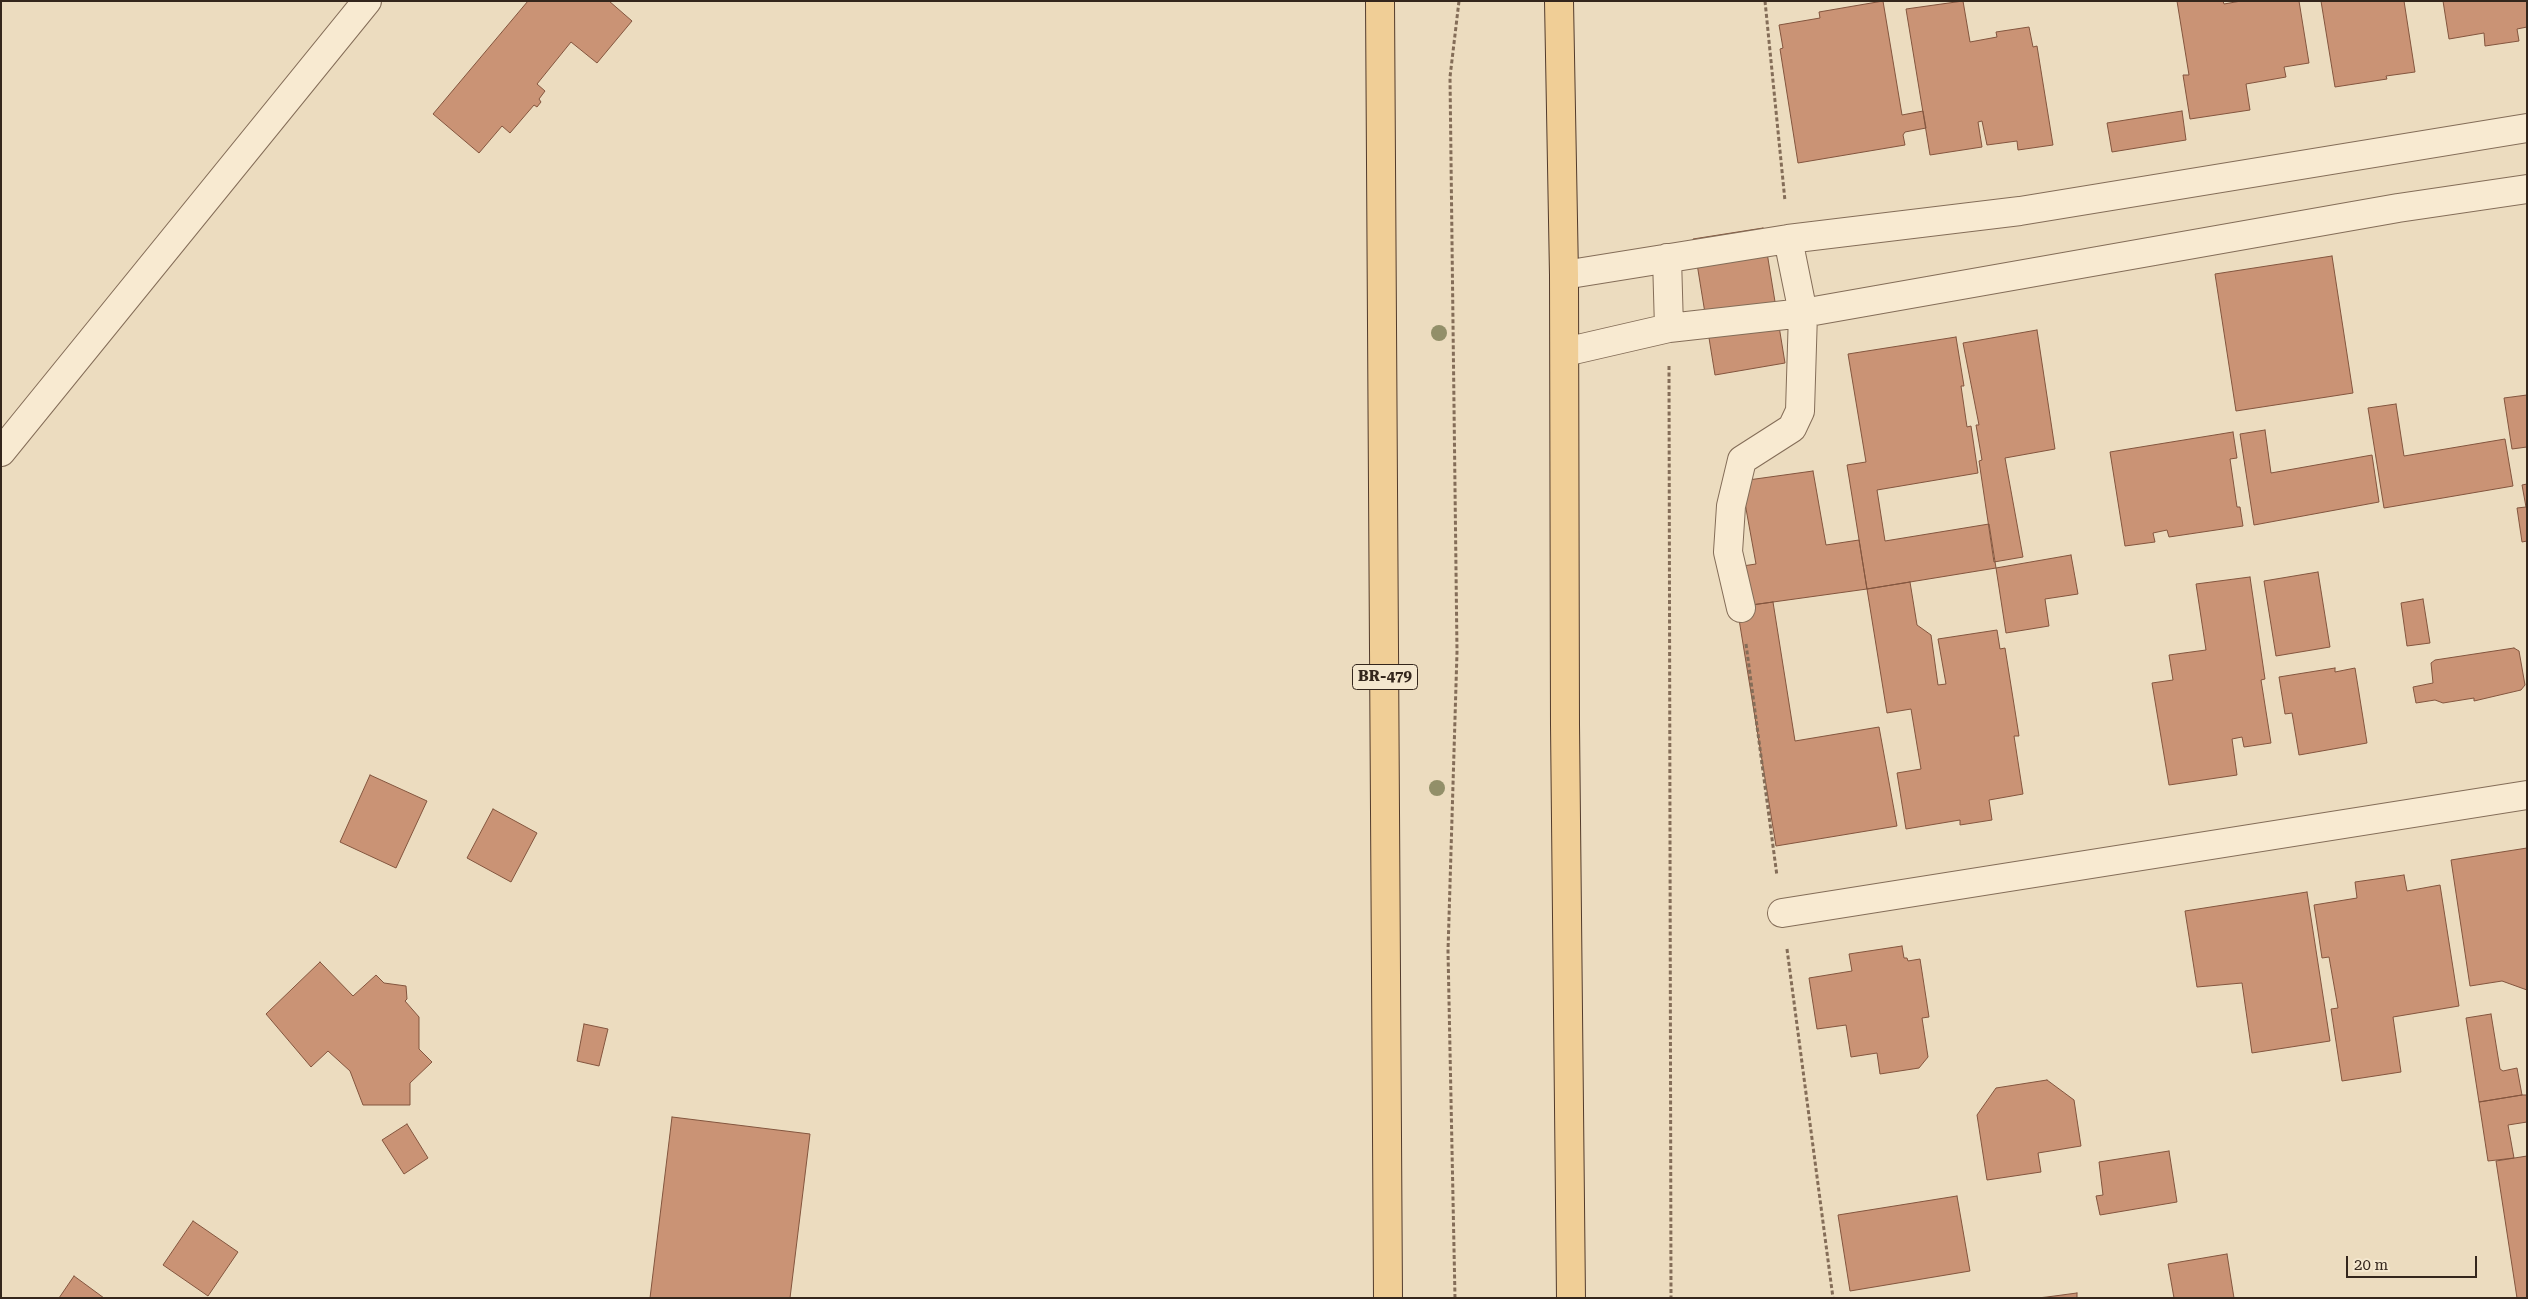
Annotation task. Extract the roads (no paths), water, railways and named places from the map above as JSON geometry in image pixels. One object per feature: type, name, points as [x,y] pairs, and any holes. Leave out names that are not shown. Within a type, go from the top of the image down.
[{"type":"main road","name":"BR-479","points":[[1380,1],[1388,1298]]},
{"type":"main road","points":[[1559,1],[1565,352],[1565,725],[1571,1298]]},
{"type":"street","points":[[1,452],[367,1]]},
{"type":"street","points":[[1564,275],[1788,239],[2020,210],[2527,128]]},
{"type":"street","points":[[1565,352],[1668,328],[1803,313],[2398,208],[2527,189]]},
{"type":"street","points":[[1741,608],[1728,552],[1731,506],[1742,460],[1792,428],[1800,411],[1803,313],[1788,239]]},
{"type":"street","points":[[1667,258],[1668,328]]},
{"type":"street","points":[[1782,912],[2527,794]]}]
